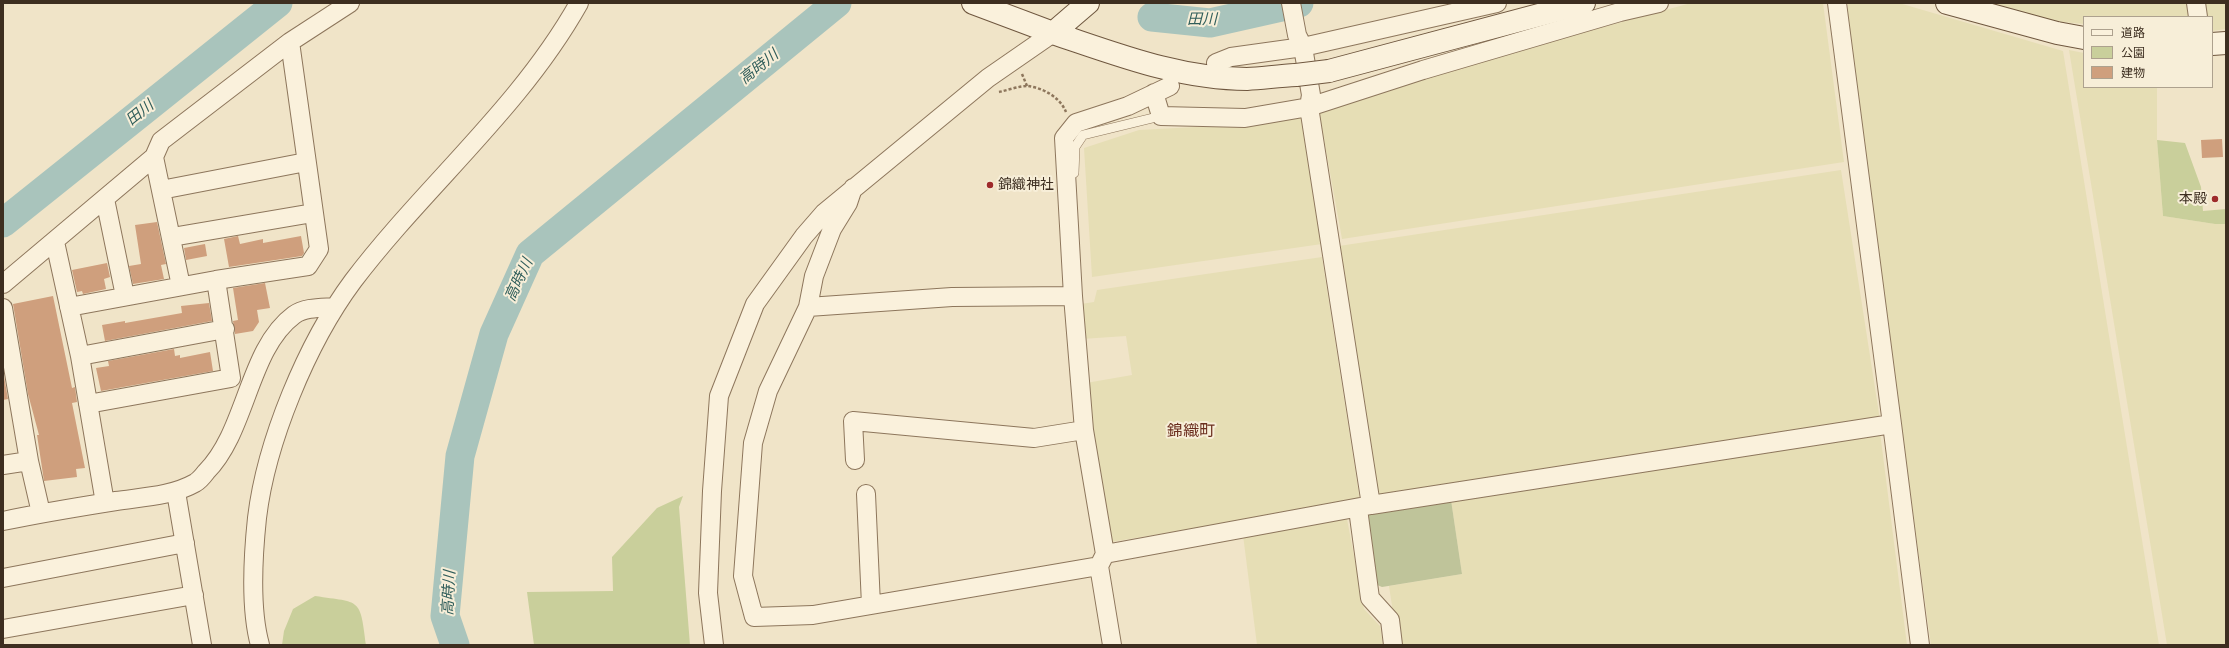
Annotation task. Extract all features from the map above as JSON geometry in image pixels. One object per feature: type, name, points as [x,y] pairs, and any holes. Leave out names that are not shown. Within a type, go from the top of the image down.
[{"type":"street","points":[[3,284],[55,242],[154,157],[160,141],[290,42],[350,3]]},
{"type":"street","points":[[260,645],[255,628],[254,546],[260,489],[278,428],[318,336],[354,281],[394,232],[491,125],[567,26],[580,3]]},
{"type":"street","points":[[973,3],[1137,61],[1165,69],[1197,75],[1246,79],[1329,71],[1564,13],[1620,12],[1659,3]]},
{"type":"street","points":[[714,645],[708,593],[712,491],[719,396],[755,304],[804,236],[824,213],[853,188],[917,138],[1044,29],[1088,3]]},
{"type":"street","points":[[1291,3],[1311,96],[1309,107],[1364,507],[1370,598],[1390,620],[1393,645]]},
{"type":"street","points":[[1216,63],[1231,57],[1300,41],[1497,3]]},
{"type":"street","points":[[1112,645],[1084,430],[1073,296],[1064,138],[1076,123],[1128,106],[1162,90],[1161,116],[1245,118],[1309,107],[1422,70],[1564,13],[1584,3]]},
{"type":"street","points":[[1837,3],[1920,645]]},
{"type":"street","points":[[1947,3],[2057,33],[2083,38]]},
{"type":"street","points":[[2196,3],[2198,16]]},
{"type":"street","points":[[69,306],[216,280],[308,266],[319,249],[290,42]]},
{"type":"street","points":[[2213,44],[2226,43]]},
{"type":"street","points":[[154,157],[172,237],[181,286]]},
{"type":"street","points":[[161,190],[306,162]]},
{"type":"street","points":[[853,188],[848,204],[832,229],[814,276],[808,308],[768,391],[753,443],[743,576],[754,617],[812,615],[871,605],[1364,507],[1892,424]]},
{"type":"street","points":[[105,199],[125,296]]},
{"type":"street","points":[[172,237],[314,213]]},
{"type":"street","points":[[55,242],[80,356],[105,502]]},
{"type":"street","points":[[88,404],[231,378],[225,328],[216,280]]},
{"type":"street","points":[[808,308],[952,297],[1073,296]]},
{"type":"street","points":[[3,308],[30,461],[41,513]]},
{"type":"street","points":[[3,521],[105,502],[176,492],[197,482],[215,464],[229,441],[265,354],[278,331],[295,314],[312,308],[335,308]]},
{"type":"street","points":[[80,356],[225,328]]},
{"type":"street","points":[[855,460],[854,420],[1034,438],[1084,430]]},
{"type":"street","points":[[3,465],[30,461]]},
{"type":"street","points":[[176,492],[202,645]]},
{"type":"street","points":[[866,494],[871,605]]},
{"type":"street","points":[[3,578],[185,543]]},
{"type":"street","points":[[3,628],[194,595]]},
{"type":"lane","points":[[1068,204],[1072,192],[1075,147],[1083,135],[1161,116]]},
{"type":"path","points":[[992,93],[1027,86],[1049,92],[1064,107],[1072,128]]},
{"type":"shaded area","points":[[1691,3],[1823,3],[1844,162],[1342,239],[1319,112],[1483,60]]},
{"type":"shaded area","points":[[1848,3],[1899,3],[2063,51],[2159,645],[1931,645],[1848,36]]},
{"type":"shaded area","points":[[1990,3],[2188,3],[2189,16],[2083,16],[2083,24],[2052,21]]},
{"type":"shaded area","points":[[2205,3],[2226,3],[2226,29],[2213,31],[2213,16],[2207,16]]},
{"type":"shaded area","points":[[2069,50],[2083,53],[2083,88],[2157,88],[2157,140],[2163,216],[2215,224],[2226,224],[2226,645],[2167,645]]},
{"type":"shaded area","points":[[1302,114],[1322,244],[1092,277],[1084,148],[1139,130],[1233,125]]},
{"type":"shaded area","points":[[1841,170],[1880,420],[1378,497],[1339,246]]},
{"type":"shaded area","points":[[1322,257],[1360,501],[1111,542],[1086,383],[1132,375],[1126,336],[1082,339],[1081,304],[1094,302],[1097,290]]},
{"type":"shaded area","points":[[1880,432],[1907,645],[1398,645],[1389,586],[1462,574],[1451,500]]},
{"type":"shaded area","points":[[1347,519],[1364,609],[1380,626],[1383,645],[1257,645],[1243,535]]},
{"type":"green space","points":[[2157,140],[2185,143],[2201,187],[2203,211],[2226,209],[2226,224],[2215,224],[2163,216]]},
{"type":"green space","points":[[683,496],[679,507],[690,645],[534,645],[527,592],[613,591],[612,557],[657,508]]},
{"type":"green space","points":[[1451,500],[1462,574],[1382,587],[1375,584],[1366,513]]},
{"type":"green space","points":[[315,596],[342,600],[356,605],[362,618],[366,645],[282,645],[284,631],[293,609]]},
{"type":"building","points":[[2222,139],[2223,157],[2202,158],[2201,140]]},
{"type":"building","points":[[157,222],[166,264],[161,265],[164,279],[133,284],[129,266],[141,264],[135,225]]},
{"type":"building","points":[[238,236],[240,244],[263,239],[263,243],[301,236],[304,253],[302,256],[229,267],[224,239]]},
{"type":"building","points":[[205,244],[207,256],[186,260],[184,248]]},
{"type":"building","points":[[107,263],[110,277],[104,279],[106,289],[83,294],[82,291],[77,292],[72,270]]},
{"type":"building","points":[[265,283],[270,308],[257,310],[259,322],[253,331],[235,334],[233,321],[238,320],[233,288]]},
{"type":"building","points":[[53,296],[72,388],[75,387],[77,402],[72,403],[85,468],[76,469],[77,477],[44,481],[37,435],[39,435],[28,394],[13,304]]},
{"type":"building","points":[[209,303],[212,321],[105,341],[102,325],[125,321],[125,323],[182,313],[181,306]]},
{"type":"building","points":[[174,349],[175,356],[180,355],[180,358],[210,352],[213,371],[101,391],[96,368],[109,366],[108,361]]},
{"type":"building","points":[[3,371],[8,399],[3,400]]},
{"type":"waterway","name":"田川","points":[[3,223],[278,3]]},
{"type":"waterway","name":"高時川","points":[[455,645],[445,616],[460,456],[494,334],[530,254],[837,3]]},
{"type":"waterway","name":"田川","points":[[1152,17],[1210,23],[1299,3]]},
{"type":"place","name":"錦織神社","points":[[990,185]]},
{"type":"place","name":"本殿","points":[[2215,199]]},
{"type":"district","name":"錦織町","points":[[1191,431]]}]
